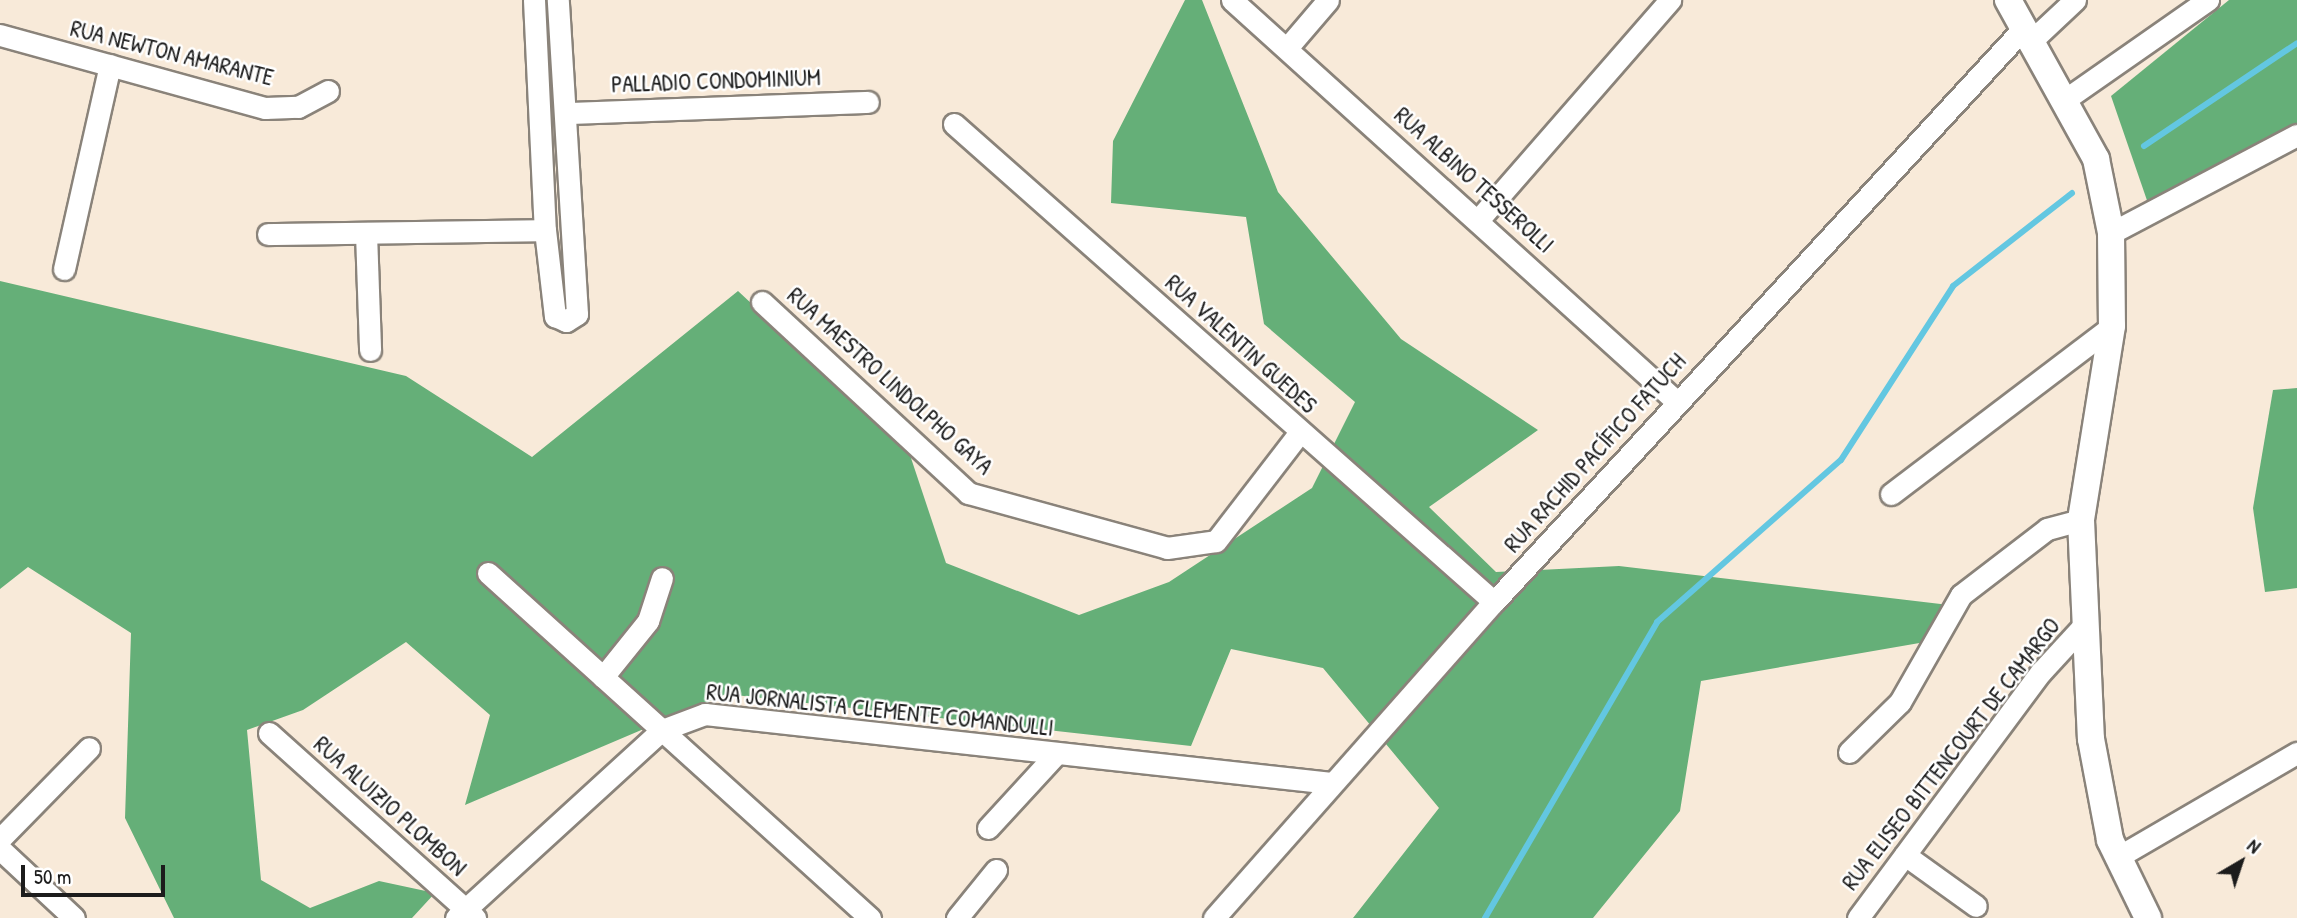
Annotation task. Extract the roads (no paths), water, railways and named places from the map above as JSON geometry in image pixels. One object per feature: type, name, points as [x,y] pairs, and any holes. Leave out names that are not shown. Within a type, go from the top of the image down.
[{"type":"main road","points":[[2008,0],[2025,37],[2096,159],[2111,233],[2112,326],[2081,520],[2091,739],[2118,857],[2148,918]]},
{"type":"street","points":[[534,0],[545,230],[555,316],[566,321],[578,314],[558,0]]},
{"type":"street","name":"RUA ALBINO TESSEROLLI","points":[[1232,0],[1479,219],[1677,402]]},
{"type":"street","points":[[1287,48],[1328,0]]},
{"type":"street","points":[[1479,219],[1670,0]]},
{"type":"street","name":"RUA RACHID PACÍFICO FATUCH","points":[[1214,918],[1331,783],[1677,402],[2025,37],[2075,0]]},
{"type":"street","points":[[2063,101],[2208,0]]},
{"type":"street","name":"RUA NEWTON AMARANTE","points":[[0,35],[265,108],[298,107],[328,91]]},
{"type":"street","points":[[64,269],[110,65]]},
{"type":"street","name":"PALLADIO CONDOMINIUM","points":[[567,113],[867,102]]},
{"type":"street","name":"RUA VALENTIN GUEDES","points":[[954,124],[1494,602]]},
{"type":"street","points":[[2111,233],[2297,135]]},
{"type":"street","points":[[268,234],[545,230]]},
{"type":"street","points":[[366,233],[370,350]]},
{"type":"street","name":"RUA MAESTRO LINDOLPHO GAYA","points":[[762,302],[968,493],[1167,548],[1216,541],[1300,432]]},
{"type":"street","points":[[1891,494],[2112,326]]},
{"type":"street","points":[[1849,752],[1900,702],[1961,595],[1996,562],[2048,529],[2081,520]]},
{"type":"street","points":[[488,573],[870,918]]},
{"type":"street","points":[[603,677],[648,621],[662,579]]},
{"type":"street","name":"RUA ELISEO BITTENCOURT DE CAMARGO","points":[[1858,918],[2041,672],[2086,623]]},
{"type":"street","name":"RUA JORNALISTA CLEMENTE COMANDULLI","points":[[465,915],[662,730],[705,714],[1331,783]]},
{"type":"street","name":"RUA ALUIZIO PLOMBON","points":[[270,733],[465,915]]},
{"type":"street","points":[[0,839],[89,748]]},
{"type":"street","points":[[2118,857],[2297,753]]},
{"type":"street","points":[[988,828],[1056,754]]},
{"type":"street","points":[[0,849],[74,918]]},
{"type":"street","points":[[1905,855],[1976,906]]},
{"type":"street","points":[[957,918],[996,870]]},
{"type":"waterway","points":[[2144,146],[2297,43]]},
{"type":"waterway","points":[[1485,918],[1657,622],[1841,460],[1953,286],[2072,193]]}]
